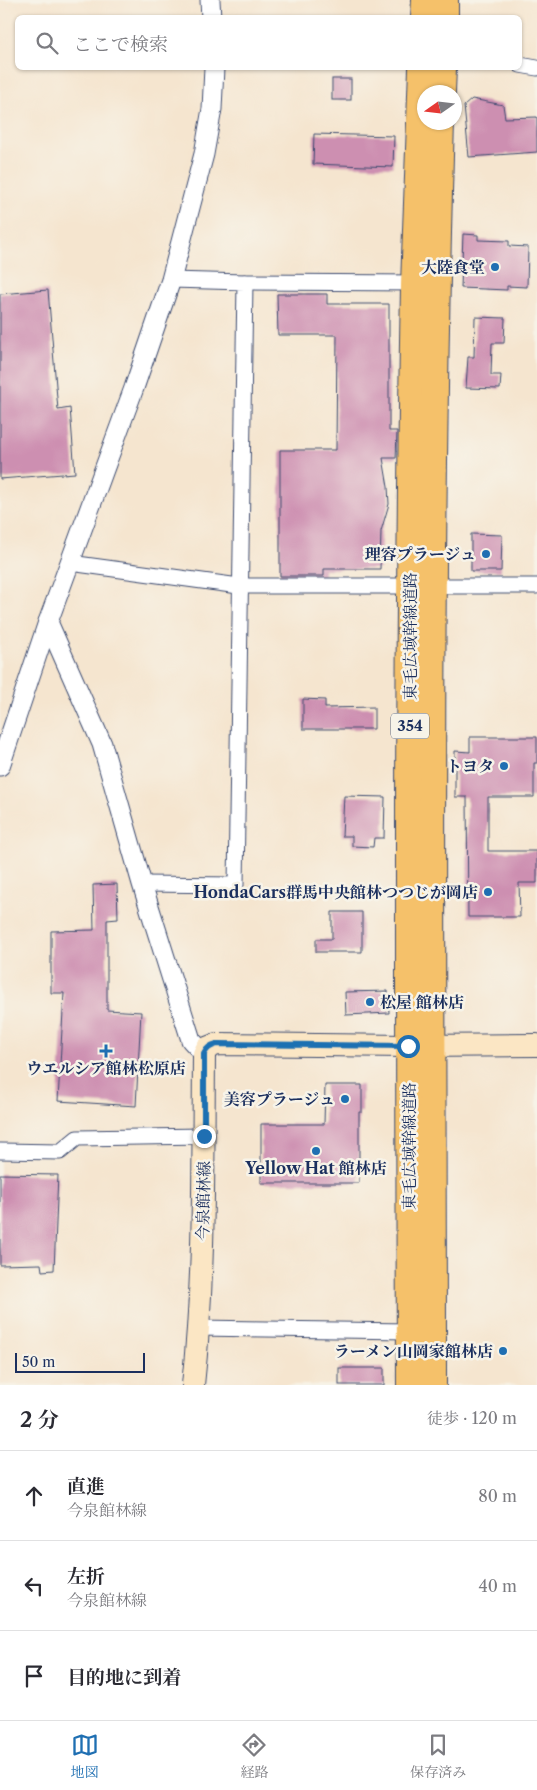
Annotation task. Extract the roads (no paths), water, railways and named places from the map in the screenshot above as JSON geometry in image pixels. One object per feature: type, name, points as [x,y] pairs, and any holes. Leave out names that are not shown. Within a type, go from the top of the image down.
[{"type":"highway","points":[[424,15],[425,0]]},
{"type":"highway","points":[[445,15],[446,0]]},
{"type":"highway","name":"東毛広域幹線道路","points":[[410,1385],[410,1331],[421,1046],[425,284],[422,70]]},
{"type":"highway","points":[[442,85],[443,70]]},
{"type":"highway","name":"東毛広域幹線道路","points":[[425,284],[440,130]]},
{"type":"highway","name":"東毛広域幹線道路","points":[[421,1046],[433,1385]]},
{"type":"main road","points":[[204,1054],[207,1048],[217,1044],[537,1045]]},
{"type":"main road","name":"今泉館林線","points":[[193,1385],[199,1328],[204,1054]]},
{"type":"street","points":[[210,0],[211,15]]},
{"type":"street","points":[[522,65],[537,68]]},
{"type":"street","points":[[0,765],[48,622],[171,280],[204,154],[212,109],[214,70]]},
{"type":"street","points":[[171,280],[425,284]]},
{"type":"street","points":[[142,884],[236,885],[245,282]]},
{"type":"street","points":[[70,563],[239,586],[537,586]]},
{"type":"street","points":[[48,622],[102,744],[142,884],[191,1040],[204,1054]]},
{"type":"street","points":[[0,1151],[60,1152],[77,1138],[204,1136]]},
{"type":"street","points":[[199,1328],[410,1331]]},
{"type":"place","name":"大陸食堂","points":[[495,267]]},
{"type":"place","name":"理容プラージュ","points":[[486,554]]},
{"type":"place","name":"トヨタ","points":[[504,766]]},
{"type":"place","name":"HondaCars群馬中央館林つつじが岡店","points":[[488,892]]},
{"type":"place","name":"松屋 館林店","points":[[370,1002]]},
{"type":"place","name":"ウエルシア館林松原店","points":[[106,1051]]},
{"type":"place","name":"美容プラージュ","points":[[345,1099]]},
{"type":"place","name":"Yellow Hat 館林店","points":[[316,1151]]},
{"type":"place","name":"ラーメン山岡家館林店","points":[[503,1351]]}]
